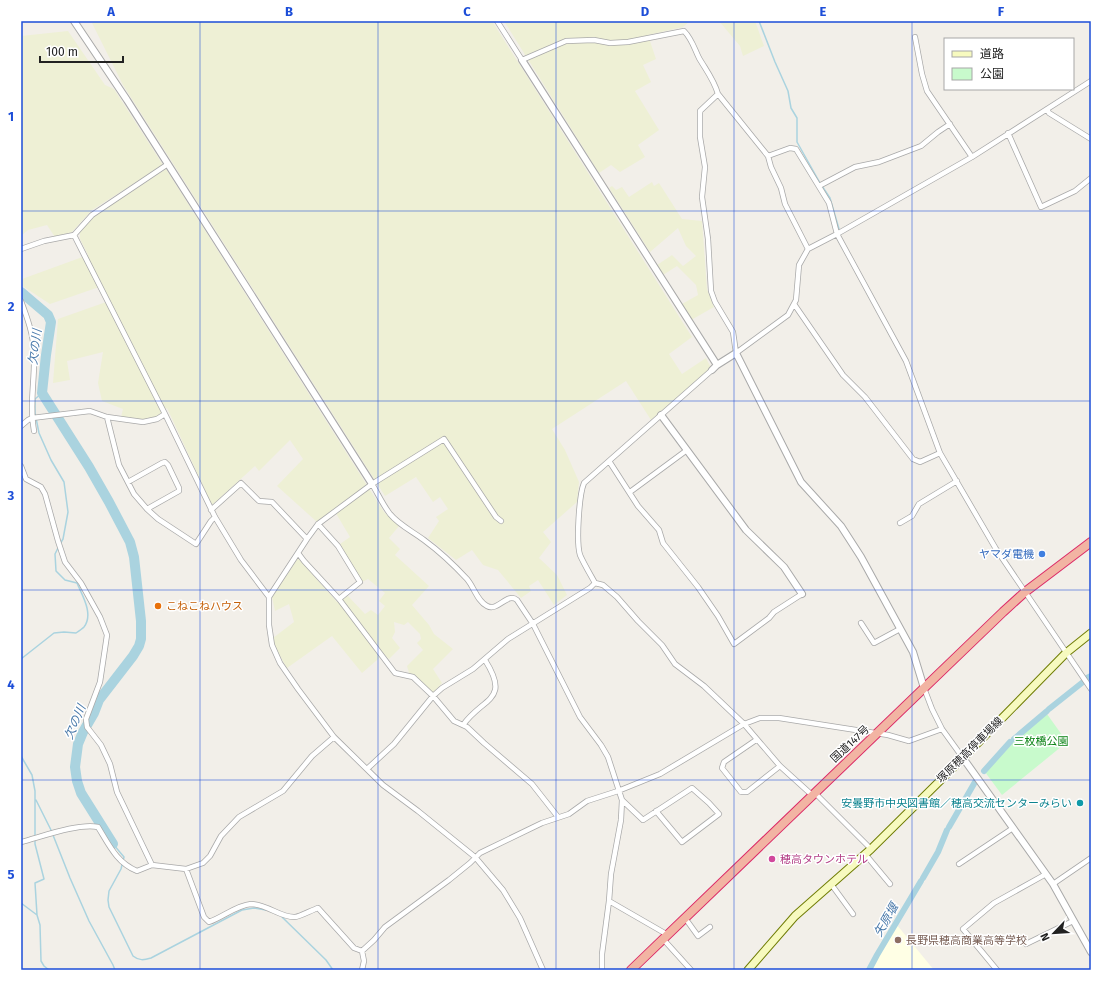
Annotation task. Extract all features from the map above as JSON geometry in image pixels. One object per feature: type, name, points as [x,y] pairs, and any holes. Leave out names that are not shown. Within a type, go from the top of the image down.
[{"type":"highway","name":"国道147号","points":[[631,970],[1025,592],[1091,542]]},
{"type":"main road","name":"塚原穂高停車場線","points":[[748,970],[795,916],[868,852],[1066,653],[1091,633]]},
{"type":"street","points":[[74,21],[168,164],[389,513],[400,524],[423,539],[455,567],[468,580],[485,605],[490,608],[514,597],[517,600],[533,624],[580,717],[608,757],[622,800],[642,820],[656,811],[692,788],[709,803],[718,814],[682,842],[656,811]]},
{"type":"street","points":[[497,21],[717,365]]},
{"type":"street","points":[[522,60],[566,41],[594,40],[610,43],[628,42],[684,31],[690,37],[698,56],[716,86],[718,94],[768,156],[771,168],[781,188],[785,204],[808,249]]},
{"type":"street","points":[[915,37],[927,91],[972,157]]},
{"type":"street","points":[[890,884],[868,852],[814,794],[780,766],[756,740],[744,724],[704,686],[675,664],[662,645],[611,590],[603,585],[595,583],[580,554],[578,544],[584,483],[717,365],[788,315],[794,304],[797,293],[799,265],[808,249],[972,157],[1091,81]]},
{"type":"street","points":[[718,94],[700,111],[700,137],[705,167],[702,198],[708,239],[711,291],[715,302],[733,332],[736,353],[801,482],[842,526],[861,557],[912,652],[932,709],[942,729],[1053,884],[1091,952]]},
{"type":"street","points":[[1047,109],[1050,113],[1091,139]]},
{"type":"street","points":[[819,186],[855,167],[879,162],[921,146],[950,124]]},
{"type":"street","points":[[1008,133],[1041,207],[1075,191],[1091,178]]},
{"type":"street","points":[[768,156],[790,148],[796,149],[819,186],[829,203],[837,234],[906,361],[940,453],[996,549],[1091,689]]},
{"type":"street","points":[[21,249],[44,241],[74,235],[94,213],[168,164]]},
{"type":"street","points":[[74,235],[165,414],[211,510],[241,560],[269,597]]},
{"type":"street","points":[[21,300],[28,319],[34,353],[34,431]]},
{"type":"street","points":[[794,304],[843,375],[864,397],[913,458],[920,462],[940,453]]},
{"type":"street","points":[[21,426],[28,420],[35,417],[90,411],[107,417],[143,422],[157,419],[165,414]]},
{"type":"street","points":[[609,461],[638,506],[659,530],[663,543],[698,587],[718,616],[734,644],[769,618],[774,612],[802,594],[784,567],[746,530],[661,415]]},
{"type":"street","points":[[107,417],[119,464],[134,494],[147,509],[158,519],[196,544],[215,517]]},
{"type":"street","points":[[501,521],[496,517],[444,439],[372,484],[318,524],[269,597],[269,625],[272,645],[280,663],[334,737],[383,785],[475,857],[503,890],[513,905],[543,970]]},
{"type":"street","points":[[630,492],[686,450]]},
{"type":"street","points":[[128,482],[166,462],[179,488],[179,491],[147,509]]},
{"type":"street","points":[[21,466],[26,479],[41,487],[45,494],[65,562],[81,583],[100,617],[107,635],[100,682],[86,719],[87,727],[101,745],[110,764],[117,792],[152,865]]},
{"type":"street","points":[[900,523],[912,516],[919,504],[956,481]]},
{"type":"street","points":[[211,510],[241,483],[258,501],[272,502],[307,539]]},
{"type":"street","points":[[318,524],[338,546],[360,582],[339,599]]},
{"type":"street","points":[[298,552],[304,561],[339,599],[395,673],[412,677],[433,696],[454,721],[467,728],[532,784],[558,817]]},
{"type":"street","points":[[367,769],[394,744],[433,696],[442,688],[485,660],[508,638],[590,588],[595,583]]},
{"type":"street","points":[[861,623],[874,643],[900,629]]},
{"type":"street","points":[[463,725],[467,719],[493,695],[496,689],[496,682],[492,671],[485,660]]},
{"type":"street","points":[[362,951],[385,927],[449,880],[480,853],[542,823],[569,814],[587,801],[618,791],[660,774],[744,724],[760,718],[779,718],[877,734],[909,741],[942,729]]},
{"type":"street","points":[[21,842],[91,826],[98,827],[120,861],[137,870],[152,865],[186,870],[202,863],[210,856],[220,836],[239,817],[283,791],[312,756],[334,737]]},
{"type":"street","points":[[756,740],[724,762],[722,768],[741,792],[747,792],[780,766]]},
{"type":"street","points":[[602,970],[602,954],[611,874],[621,820],[622,800]]},
{"type":"street","points":[[959,864],[1013,828]]},
{"type":"street","points":[[1053,884],[1091,858]]},
{"type":"street","points":[[186,870],[204,917],[209,922],[218,919],[244,905],[252,904],[262,906],[290,917],[297,918],[318,908],[354,948],[362,951]]},
{"type":"street","points":[[996,970],[963,929],[994,903],[1046,874]]},
{"type":"street","points":[[831,884],[853,914]]},
{"type":"street","points":[[609,901],[666,937],[691,970]]},
{"type":"street","points":[[685,918],[698,936],[710,927]]},
{"type":"street","points":[[1026,944],[1073,921]]},
{"type":"street","points":[[362,951],[364,961],[362,970]]},
{"type":"shaded area","points":[[95,21],[492,21],[692,337],[669,354],[682,374],[706,358],[711,368],[651,420],[626,381],[552,429],[565,450],[579,482],[577,502],[543,532],[551,542],[539,558],[557,575],[567,595],[554,605],[538,580],[529,586],[531,591],[521,598],[498,570],[483,565],[472,550],[456,560],[428,538],[439,521],[436,517],[448,509],[440,497],[433,502],[416,477],[385,496],[123,85],[92,23]]},
{"type":"shaded area","points":[[504,21],[690,21],[683,27],[648,35],[656,59],[643,65],[651,82],[635,91],[659,130],[638,145],[645,157],[620,172],[611,165],[599,173]]},
{"type":"shaded area","points":[[719,21],[755,21],[764,46],[743,56],[740,46]]},
{"type":"shaded area","points":[[68,31],[105,85],[114,89],[163,165],[92,210],[72,232],[55,237],[47,225],[28,230],[21,236],[21,36]]},
{"type":"shaded area","points":[[166,169],[384,512],[399,526],[389,538],[400,549],[395,555],[429,586],[412,605],[429,625],[434,634],[453,649],[433,669],[442,683],[433,693],[414,675],[409,673],[407,666],[423,650],[417,643],[421,639],[420,634],[408,622],[404,625],[394,622],[395,632],[392,638],[400,648],[389,659],[384,654],[362,673],[332,636],[287,668],[276,649],[273,638],[294,622],[289,604],[275,611],[272,597],[298,558],[337,602],[348,596],[365,614],[371,610],[378,615],[385,606],[379,601],[385,593],[368,579],[362,582],[340,544],[350,537],[334,510],[317,522],[277,486],[303,459],[290,440],[259,471],[255,466],[212,505],[167,408],[156,417],[144,420],[121,417],[123,409],[102,401],[98,383],[103,352],[67,361],[70,380],[53,383],[58,319],[109,301],[102,286],[50,304],[21,285],[21,278],[22,279],[88,255],[80,239],[80,231],[96,215]]},
{"type":"shaded area","points":[[652,182],[654,186],[659,183],[682,219],[702,221],[707,289],[714,307],[691,320],[682,304],[698,295],[696,285],[677,266],[663,275],[657,265],[672,255],[683,266],[696,256],[686,246],[678,228],[650,252],[609,188],[612,186],[616,190],[622,187],[629,197]]},
{"type":"shaded area","name":"長野県穂高商業高等学校","points":[[897,925],[934,970],[871,970]]},
{"type":"green space","name":"三枚橋公園","points":[[1047,714],[1067,742],[1002,795],[985,772],[1009,746]]},
{"type":"waterway","points":[[759,21],[788,91],[791,108],[797,118],[797,142],[820,183]]},
{"type":"waterway","points":[[822,186],[830,198],[839,229]]},
{"type":"waterway","name":"欠の川","points":[[21,292],[48,315],[51,322],[42,393],[89,467],[109,502],[130,542],[134,557],[141,621],[141,639],[133,656],[99,700],[78,744],[75,767],[81,793],[113,844]]},
{"type":"waterway","points":[[42,393],[35,399],[35,413],[39,433],[51,460],[64,482],[68,512],[63,539],[60,544]]},
{"type":"waterway","points":[[21,659],[54,633],[76,633],[84,627],[87,622],[88,616],[86,605],[77,583],[65,580],[56,571],[55,554],[58,548]]},
{"type":"waterway","name":"矢原堰","points":[[1087,678],[1091,676]]},
{"type":"waterway","name":"矢原堰","points":[[1049,709],[1083,682]]},
{"type":"waterway","name":"矢原堰","points":[[1014,739],[1047,711]]},
{"type":"waterway","name":"矢原堰","points":[[984,771],[1010,742]]},
{"type":"waterway","points":[[21,756],[32,775],[35,791],[35,836]]},
{"type":"waterway","name":"矢原堰","points":[[949,827],[975,782]]},
{"type":"waterway","points":[[36,800],[51,830],[89,921],[115,970]]},
{"type":"waterway","name":"矢原堰","points":[[923,878],[938,852],[947,830]]},
{"type":"waterway","points":[[35,840],[44,879],[35,883],[37,915],[40,925],[41,961],[49,970]]},
{"type":"waterway","name":"欠の川","points":[[113,844],[124,857],[121,869],[109,891],[109,907],[133,956],[137,959],[144,960],[151,958],[242,910],[254,908],[266,910]]},
{"type":"waterway","name":"矢原堰","points":[[869,970],[921,881]]},
{"type":"waterway","points":[[21,903],[37,915]]},
{"type":"waterway","name":"欠の川","points":[[282,917],[326,960],[333,970]]},
{"type":"place","name":"ヤマダ電機","points":[[1042,554]]},
{"type":"place","name":"こねこねハウス","points":[[158,606]]},
{"type":"place","name":"安曇野市中央図書館／穂高交流センターみらい","points":[[1080,803]]},
{"type":"place","name":"穂高タウンホテル","points":[[772,859]]},
{"type":"place","name":"長野県穂高商業高等学校","points":[[898,940]]}]
